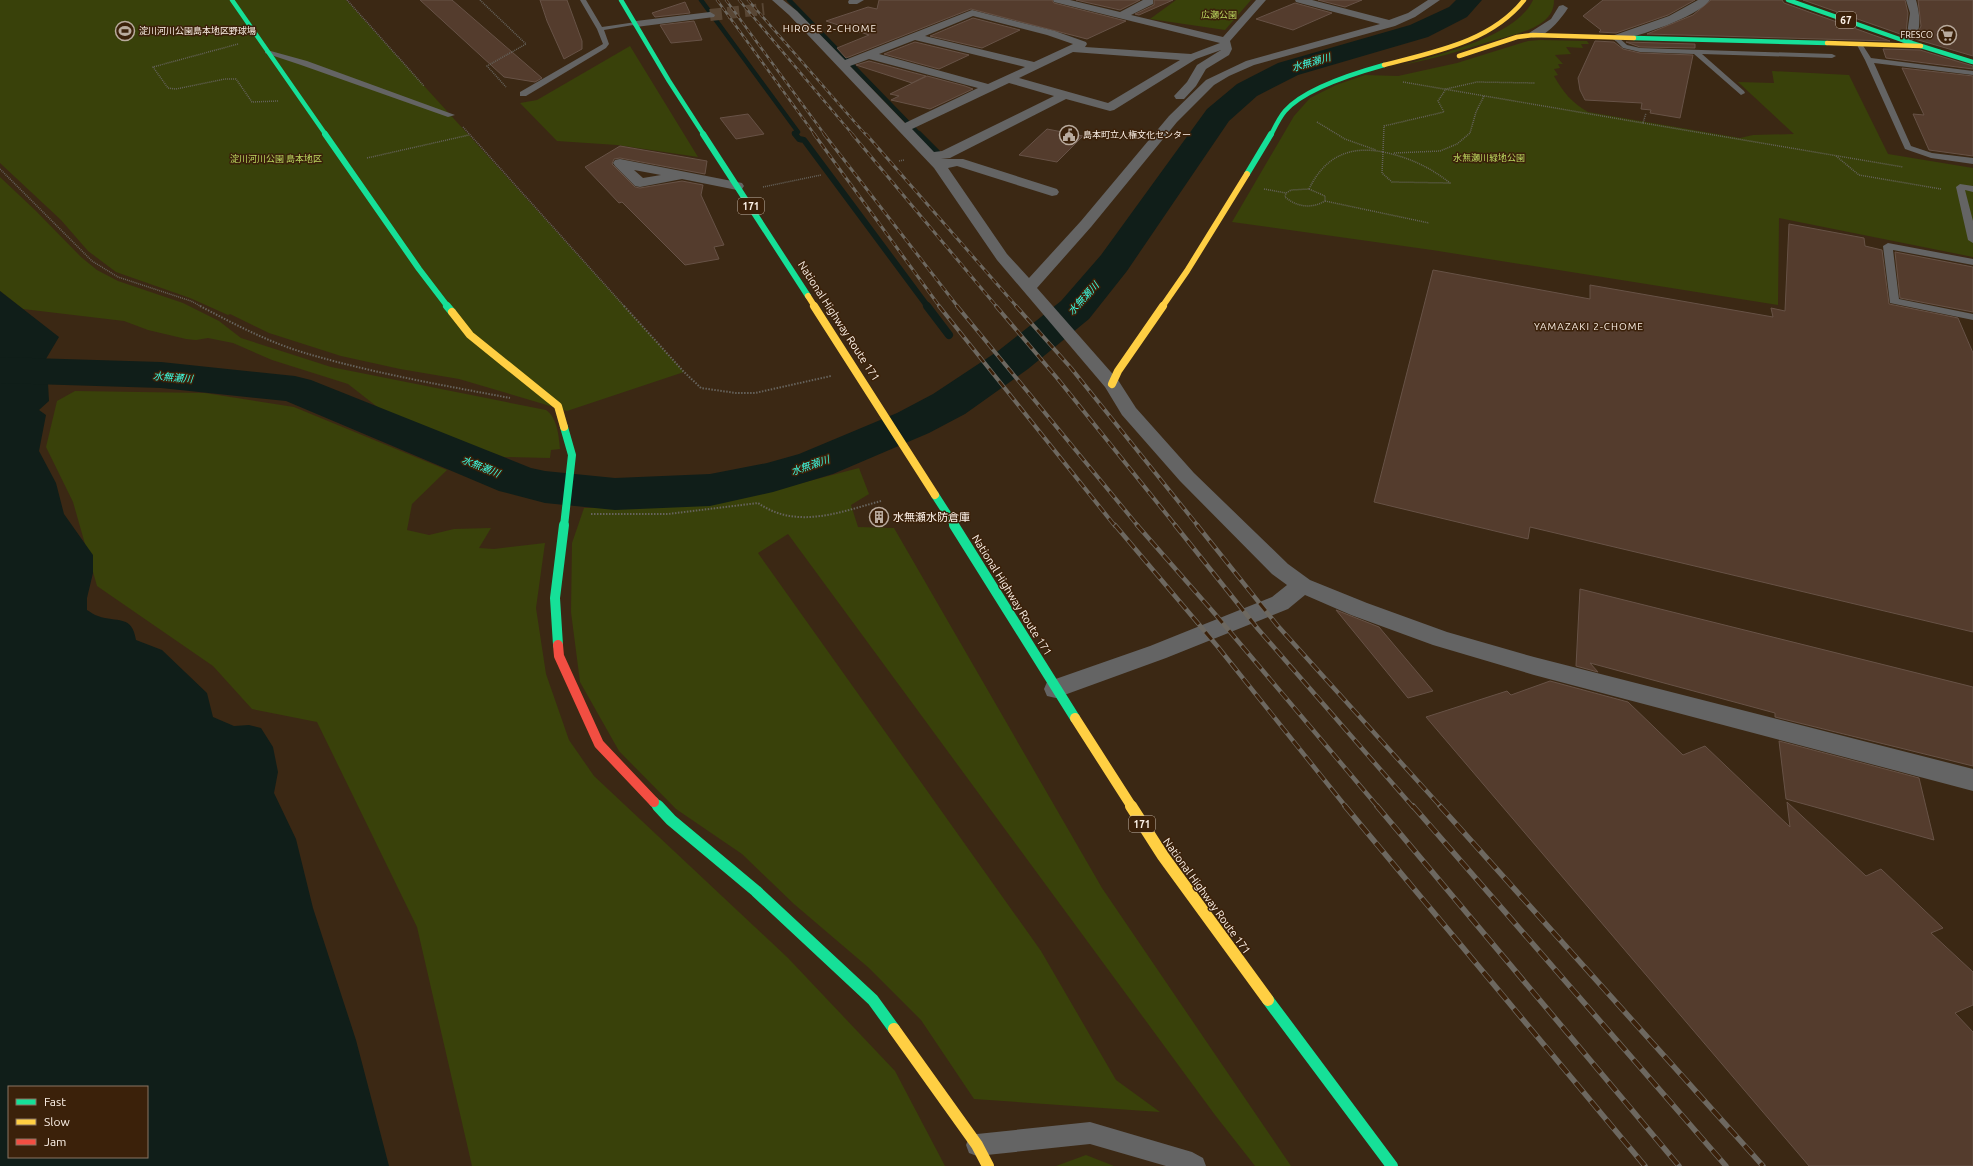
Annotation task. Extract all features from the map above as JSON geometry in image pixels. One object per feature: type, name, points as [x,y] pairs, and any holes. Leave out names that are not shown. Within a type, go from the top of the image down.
[{"type":"main road","points":[[232,0],[419,269],[470,335],[558,406],[572,455],[555,598],[559,656],[600,744],[671,820],[756,891],[873,1000],[977,1145],[988,1166]]},
{"type":"main road","name":"National Highway Route 171","points":[[621,0],[669,81],[917,465],[1056,690],[1163,856],[1392,1166]]},
{"type":"main road","points":[[1112,384],[1118,371],[1188,271],[1285,112],[1314,89],[1338,78],[1465,41],[1494,27],[1515,14],[1524,0]]},
{"type":"main road","name":"67","points":[[1788,0],[1905,41],[1973,62]]},
{"type":"main road","points":[[1446,59],[1517,37],[1533,35],[1921,46]]},
{"type":"main road","points":[[1367,70],[1385,71],[1418,66]]},
{"type":"street","points":[[1059,0],[1225,43]]},
{"type":"street","points":[[1121,16],[1149,2],[1148,0]]},
{"type":"street","points":[[1009,78],[1110,107],[1192,57],[1225,43],[1261,0]]},
{"type":"street","points":[[1300,0],[1376,18],[1391,24]]},
{"type":"street","points":[[1161,133],[1163,116],[1192,84],[1214,69],[1259,49],[1334,31],[1376,18],[1416,0]]},
{"type":"street","points":[[1028,289],[1094,214],[1151,143],[1194,96],[1224,74],[1266,57],[1391,24],[1414,14],[1435,0]]},
{"type":"street","points":[[1616,38],[1668,21],[1687,12],[1702,0]]},
{"type":"street","points":[[1905,41],[1912,35],[1915,13],[1911,0]]},
{"type":"street","points":[[778,5],[793,13],[848,63],[908,126],[935,161],[1002,257],[1028,289],[1112,384],[1129,411],[1187,477],[1280,569],[1302,585],[1359,609],[1441,639],[1526,664],[1973,780]]},
{"type":"street","points":[[1533,35],[1555,22],[1563,8]]},
{"type":"street","points":[[848,63],[972,12],[1051,33],[1082,44],[908,126]]},
{"type":"street","points":[[636,24],[710,15]]},
{"type":"street","points":[[914,36],[1036,66]]},
{"type":"street","points":[[1192,84],[1201,67],[1225,53],[1227,49],[1225,43]]},
{"type":"street","points":[[1072,49],[1192,57]]},
{"type":"street","points":[[868,55],[990,88]]},
{"type":"street","points":[[935,161],[1065,95]]},
{"type":"street","points":[[609,153],[640,183],[682,175],[739,189]]},
{"type":"street","points":[[935,161],[958,162],[1052,192]]},
{"type":"street","points":[[1056,690],[1158,652],[1280,603],[1302,585]]},
{"type":"lane","points":[[523,94],[604,47],[606,44],[600,29],[583,0]]},
{"type":"lane","points":[[600,29],[636,24]]},
{"type":"lane","points":[[1616,38],[1625,47],[1634,50],[1832,56]]},
{"type":"lane","points":[[1860,44],[1869,60],[1908,147],[1916,152],[1973,161]]},
{"type":"lane","points":[[267,52],[304,63],[451,114]]},
{"type":"lane","points":[[1696,52],[1741,93]]},
{"type":"lane","points":[[1869,60],[1973,73]]},
{"type":"lane","points":[[1973,189],[1960,187],[1973,240]]},
{"type":"lane","points":[[1973,262],[1888,246],[1894,301],[1973,318]]},
{"type":"lane","points":[[977,1145],[1090,1132],[1192,1163],[1195,1166]]},
{"type":"path","points":[[346,0],[679,367],[701,388],[736,393],[755,393],[856,370]]},
{"type":"path","points":[[480,0],[526,44],[487,66],[514,96],[523,94]]},
{"type":"path","points":[[257,37],[206,54],[153,67],[168,88],[176,88],[225,79],[236,79],[252,102],[261,103],[299,98]]},
{"type":"path","points":[[1317,122],[1335,135],[1348,141],[1386,153],[1420,163],[1433,170],[1450,183],[1392,182],[1382,173],[1382,168],[1384,133],[1384,126],[1444,112],[1438,101],[1446,90],[1477,82],[1535,83]]},
{"type":"path","points":[[1408,83],[1904,167]]},
{"type":"path","points":[[1309,189],[1319,171],[1336,157],[1346,153],[1362,151],[1386,153],[1440,152],[1457,144],[1470,132],[1476,112],[1484,96]]},
{"type":"path","points":[[1643,123],[1646,113]]},
{"type":"path","points":[[345,164],[470,135]]},
{"type":"path","points":[[1835,156],[1859,175],[1962,193]]},
{"type":"path","points":[[0,169],[92,261],[123,279],[190,301],[252,333],[304,353],[368,370],[510,398]]},
{"type":"path","points":[[739,189],[821,176]]},
{"type":"path","points":[[1309,189],[1325,196],[1325,201],[1320,205],[1299,205],[1289,202],[1285,197],[1286,192],[1291,190],[1309,189]]},
{"type":"path","points":[[1325,201],[1429,223]]},
{"type":"path","points":[[565,512],[668,514],[758,503],[764,509],[774,514],[796,516],[826,515],[881,501]]},
{"type":"green space","name":"淀川河川公園 島本地区","points":[[0,0],[346,0],[684,372],[567,411],[459,379],[400,369],[341,356],[269,333],[230,314],[228,315],[190,298],[116,272],[88,251],[61,220],[0,163]]},
{"type":"green space","name":"広瀬公園","points":[[1176,0],[1251,0],[1225,30],[1150,19]]},
{"type":"green space","points":[[1533,0],[1554,0],[1553,9],[1549,16],[1544,21],[1532,28],[1459,51],[1403,65],[1455,49],[1494,34],[1511,24],[1524,13]]},
{"type":"green space","name":"水無瀬川緑地公園","points":[[1528,41],[1587,41],[1589,44],[1581,44],[1583,48],[1566,47],[1571,54],[1555,55],[1563,64],[1558,64],[1560,68],[1554,69],[1558,75],[1554,76],[1564,92],[1577,105],[1588,112],[1740,138],[1753,135],[1794,134],[1738,82],[1774,83],[1772,71],[1849,75],[1888,154],[1973,168],[1973,257],[1779,218],[1778,305],[1432,250],[1232,222],[1294,116],[1310,98],[1336,85],[1365,75],[1398,76],[1457,63]]},
{"type":"green space","points":[[630,46],[698,157],[617,145],[557,141],[520,103],[537,100]]},
{"type":"green space","points":[[0,177],[81,257],[97,270],[118,281],[183,303],[219,321],[241,338],[331,367],[546,410],[553,417],[555,422],[560,449],[551,450],[550,458],[504,457],[450,438],[380,409],[348,384],[272,360],[233,343],[208,338],[196,340],[186,339],[148,330],[124,321],[23,309],[0,291]]},
{"type":"green space","points":[[75,391],[205,393],[294,407],[447,470],[412,504],[407,530],[429,535],[454,529],[491,528],[479,548],[494,549],[545,543],[536,608],[546,674],[569,740],[594,776],[788,958],[895,1071],[945,1166],[472,1166],[417,927],[317,722],[252,709],[213,666],[97,586],[73,502],[46,447],[57,401]]},
{"type":"green space","points":[[859,468],[869,494],[851,505],[858,527],[894,528],[1102,888],[1291,1166],[1255,1166],[1215,1115],[788,534],[758,553],[1041,951],[1116,1080],[1160,1112],[974,1099],[921,1020],[869,968],[794,904],[742,854],[676,809],[619,751],[580,682],[571,612],[572,543],[584,508],[693,505],[767,492]]},
{"type":"green space","points":[[1086,1155],[1114,1166],[1056,1166]]},
{"type":"shaded area","points":[[0,291],[59,337],[43,364],[30,370],[48,383],[49,401],[39,410],[46,415],[39,451],[56,483],[64,514],[93,555],[93,573],[87,598],[87,610],[97,616],[127,623],[131,626],[136,640],[162,650],[207,693],[213,717],[234,726],[249,725],[261,728],[273,747],[278,772],[274,793],[296,839],[313,908],[356,1040],[389,1166],[0,1166]]},
{"type":"building","points":[[420,0],[452,0],[542,78],[535,82],[504,77]]},
{"type":"building","points":[[540,0],[567,0],[582,41],[582,49],[564,59],[547,21]]},
{"type":"building","points":[[879,0],[1052,0],[1054,3],[1126,21],[1087,39],[971,9],[846,58],[837,48],[869,35],[826,21],[868,7],[877,9]]},
{"type":"building","points":[[1076,0],[1140,0],[1120,10]]},
{"type":"building","points":[[1154,0],[1173,0],[1139,15],[1135,14],[1154,5]]},
{"type":"building","points":[[1318,0],[1362,0],[1345,7]]},
{"type":"building","points":[[1603,0],[1695,0],[1668,15],[1616,33],[1599,32],[1601,30],[1583,16]]},
{"type":"building","points":[[1711,0],[1782,0],[1784,3],[1890,41],[1647,34],[1693,15]]},
{"type":"building","points":[[1803,0],[1905,0],[1908,13],[1906,33],[1903,35]]},
{"type":"building","points":[[1918,0],[1973,0],[1973,56],[1915,39],[1921,26]]},
{"type":"building","points":[[685,2],[690,13],[655,17],[652,13]]},
{"type":"building","points":[[1295,3],[1332,13],[1293,30],[1256,19]]},
{"type":"building","points":[[973,18],[1020,30],[982,48],[930,36]]},
{"type":"building","points":[[694,21],[702,40],[671,43],[660,25]]},
{"type":"building","points":[[1595,41],[1614,42],[1623,49],[1640,53],[1693,55],[1680,118],[1650,113],[1651,110],[1641,109],[1642,103],[1585,100],[1580,90],[1578,78]]},
{"type":"building","points":[[915,42],[969,55],[939,69],[884,54]]},
{"type":"building","points":[[1626,42],[1695,44],[1695,48],[1640,47]]},
{"type":"building","points":[[1883,49],[1920,50],[1973,66],[1973,69],[1886,58]]},
{"type":"building","points":[[869,61],[926,76],[912,83],[856,65]]},
{"type":"building","points":[[1902,68],[1973,76],[1973,156],[1929,150],[1913,114],[1924,115]]},
{"type":"building","points":[[927,76],[973,89],[930,109],[891,100],[899,96],[890,94]]},
{"type":"building","points":[[748,114],[764,134],[736,139],[720,118]]},
{"type":"building","points":[[1047,129],[1083,136],[1057,162],[1019,155]]},
{"type":"building","points":[[620,146],[707,161],[705,174],[620,158],[614,159],[612,164],[635,187],[640,188],[682,181],[703,185],[701,195],[724,245],[714,247],[719,259],[685,265],[622,202],[619,203],[585,167]]},
{"type":"building","points":[[1789,224],[1864,238],[1865,246],[1882,250],[1889,304],[1958,318],[1973,353],[1973,632],[1530,527],[1528,539],[1374,502],[1433,270],[1590,299],[1590,285],[1773,317],[1771,308],[1785,311]]},
{"type":"building","points":[[1895,252],[1973,267],[1973,312],[1900,298]]},
{"type":"building","points":[[1580,589],[1973,687],[1973,766],[1775,717],[1775,713],[1590,663],[1598,672],[1576,666]]},
{"type":"building","points":[[1336,610],[1379,627],[1433,691],[1408,698]]},
{"type":"building","points":[[1550,681],[1628,702],[1683,755],[1705,746],[1790,827],[1787,802],[1866,876],[1881,869],[1943,928],[1931,933],[1973,972],[1973,1005],[1955,1013],[1973,1032],[1973,1166],[1809,1166],[1426,717],[1507,691],[1511,695]]},
{"type":"building","points":[[1779,741],[1919,778],[1934,840],[1786,799]]},
{"type":"waterway","points":[[701,0],[798,132],[794,133],[795,134]]},
{"type":"waterway","points":[[789,0],[920,135]]},
{"type":"waterway","name":"水無瀬川","points":[[0,370],[161,375],[295,389],[516,480],[545,487],[615,494],[710,490],[773,477],[816,464],[913,423],[949,404],[1013,360],[1075,310],[1114,263],[1218,115],[1247,90],[1288,69],[1419,31],[1458,12],[1470,0]]},
{"type":"waterway","points":[[795,134],[799,139],[804,140],[928,307]]},
{"type":"waterway","points":[[920,135],[937,152]]},
{"type":"waterway","points":[[927,306],[949,335]]},
{"type":"tunnel","points":[[710,15],[764,9]]},
{"type":"railway","points":[[717,0],[815,135]]},
{"type":"railway","points":[[726,0],[825,135]]},
{"type":"railway","points":[[739,0],[853,135]]},
{"type":"railway","points":[[748,0],[866,135]]},
{"type":"railway","points":[[814,134],[940,307]]},
{"type":"railway","points":[[824,134],[958,307]]},
{"type":"railway","points":[[852,134],[997,307]]},
{"type":"railway","points":[[866,134],[1017,307]]},
{"type":"railway","points":[[939,306],[1115,526]]},
{"type":"railway","points":[[957,306],[1138,526]]},
{"type":"railway","points":[[996,306],[1057,378],[1176,526]]},
{"type":"railway","points":[[1016,306],[1071,368],[1198,526]]},
{"type":"railway","points":[[1115,525],[1218,647],[1346,807]]},
{"type":"railway","points":[[1137,525],[1215,614],[1378,807]]},
{"type":"railway","points":[[1175,525],[1258,629],[1413,807]]},
{"type":"railway","points":[[1197,525],[1277,625],[1441,807]]},
{"type":"railway","points":[[1345,806],[1645,1166]]},
{"type":"railway","points":[[1377,806],[1679,1166]]},
{"type":"railway","points":[[1413,806],[1726,1166]]},
{"type":"railway","points":[[1440,806],[1763,1166]]},
{"type":"traffic: fast","points":[[232,0],[419,269],[452,312]]},
{"type":"traffic: fast","points":[[621,0],[669,81],[808,296]]},
{"type":"traffic: fast","points":[[1788,0],[1905,41],[1973,62]]},
{"type":"traffic: fast","points":[[1634,38],[1827,43]]},
{"type":"traffic: fast","points":[[1247,174],[1285,111],[1308,94],[1332,82],[1384,65]]},
{"type":"traffic: fast","points":[[558,645],[555,598],[572,455],[564,427]]},
{"type":"traffic: fast","points":[[935,495],[1075,718]]},
{"type":"traffic: fast","points":[[654,802],[671,820],[756,891],[873,1000],[894,1029]]},
{"type":"traffic: fast","points":[[1268,1000],[1392,1166]]},
{"type":"traffic: slow","points":[[1384,65],[1452,46],[1486,32],[1501,24],[1524,0]]},
{"type":"traffic: slow","points":[[1459,56],[1517,37],[1533,35],[1634,38]]},
{"type":"traffic: slow","points":[[1827,43],[1921,46]]},
{"type":"traffic: slow","points":[[1112,384],[1118,371],[1187,271],[1247,174]]},
{"type":"traffic: slow","points":[[808,296],[935,495]]},
{"type":"traffic: slow","points":[[452,312],[470,335],[558,406],[564,427]]},
{"type":"traffic: slow","points":[[1075,718],[1163,856],[1268,1000]]},
{"type":"traffic: slow","points":[[894,1029],[977,1145],[988,1166]]},
{"type":"traffic: jam","points":[[558,645],[559,656],[599,744],[654,802]]},
{"type":"place","name":"淀川河川公園島本地区野球場","points":[[125,31]]},
{"type":"place","name":"FRESCO","points":[[1947,35]]},
{"type":"place","name":"島本町立人権文化センター","points":[[1069,135]]},
{"type":"place","name":"水無瀬水防倉庫","points":[[879,517]]},
{"type":"district","name":"HIROSE 2-CHOME","points":[[830,28]]},
{"type":"district","name":"YAMAZAKI 2-CHOME","points":[[1589,326]]}]
